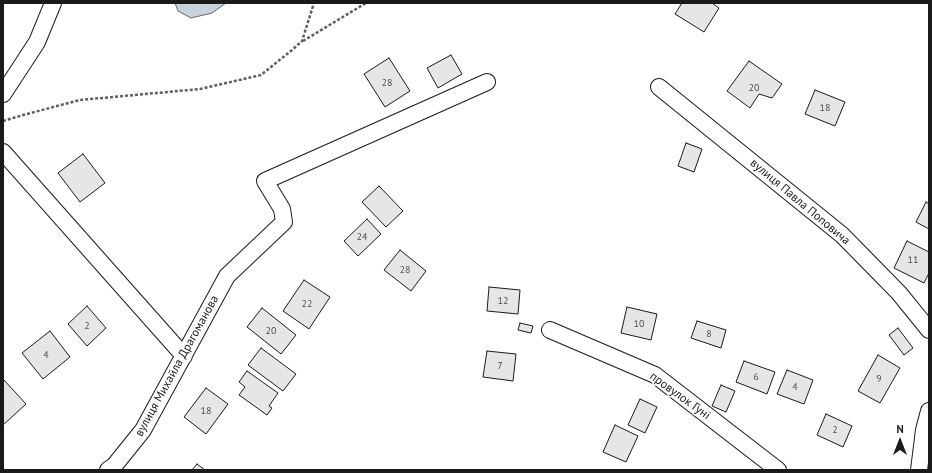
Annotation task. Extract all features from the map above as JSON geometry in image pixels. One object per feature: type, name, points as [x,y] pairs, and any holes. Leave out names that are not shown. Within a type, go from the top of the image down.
[{"type":"street","points":[[3,94],[37,42],[53,3]]},
{"type":"street","name":"вулиця Михайла Драгоманова","points":[[108,470],[114,466],[143,430],[227,276],[284,222],[282,209],[265,181],[488,82]]},
{"type":"street","name":"вулиця Павла Поповича","points":[[659,87],[842,235],[899,293],[929,330]]},
{"type":"street","points":[[3,152],[184,356]]},
{"type":"street","name":"провулок Гуні","points":[[550,330],[655,375],[778,470]]},
{"type":"street","points":[[919,470],[924,430],[929,411]]},
{"type":"path","points":[[302,41],[314,3]]},
{"type":"path","points":[[3,121],[80,100],[200,89],[261,75],[302,41],[366,3]]},
{"type":"shaded area","points":[[175,3],[226,3],[212,13],[191,18],[178,11]]},
{"type":"building","points":[[682,3],[712,3],[719,8],[704,32],[675,14]]},
{"type":"building","points":[[451,55],[462,74],[438,88],[427,68]]},
{"type":"building","points":[[389,58],[410,91],[385,107],[364,74]]},
{"type":"building","points":[[749,61],[782,84],[772,98],[759,94],[750,108],[727,91]]},
{"type":"building","points":[[815,90],[845,102],[835,126],[805,114]]},
{"type":"building","points":[[686,143],[702,149],[694,172],[678,166]]},
{"type":"building","points":[[83,154],[105,183],[80,202],[58,173]]},
{"type":"building","points":[[379,186],[403,211],[386,227],[362,202]]},
{"type":"building","points":[[926,202],[929,204],[929,229],[916,222]]},
{"type":"building","points":[[367,219],[381,234],[358,256],[344,241]]},
{"type":"building","points":[[907,241],[929,252],[929,273],[924,283],[894,268]]},
{"type":"building","points":[[400,250],[426,271],[411,291],[384,270]]},
{"type":"building","points":[[304,280],[330,297],[309,329],[283,311]]},
{"type":"building","points":[[489,287],[520,290],[518,314],[487,311]]},
{"type":"building","points":[[87,306],[106,328],[87,346],[68,324]]},
{"type":"building","points":[[627,307],[657,314],[651,340],[621,333]]},
{"type":"building","points":[[262,308],[296,335],[281,354],[247,327]]},
{"type":"building","points":[[697,321],[726,330],[721,348],[691,338]]},
{"type":"building","points":[[520,323],[533,326],[531,333],[518,330]]},
{"type":"building","points":[[898,328],[913,348],[904,355],[889,335]]},
{"type":"building","points":[[50,331],[70,357],[43,379],[22,353]]},
{"type":"building","points":[[261,348],[296,374],[283,391],[248,365]]},
{"type":"building","points":[[487,351],[516,354],[513,381],[483,377]]},
{"type":"building","points":[[878,355],[900,368],[880,403],[858,391]]},
{"type":"building","points":[[744,361],[775,372],[767,394],[736,382]]},
{"type":"building","points":[[787,370],[813,380],[804,404],[777,394]]},
{"type":"building","points":[[247,371],[278,393],[269,406],[272,408],[267,415],[239,395],[245,387],[239,382]]},
{"type":"building","points":[[3,379],[26,404],[3,425]]},
{"type":"building","points":[[721,385],[735,391],[726,412],[712,406]]},
{"type":"building","points":[[206,388],[228,404],[206,434],[184,417]]},
{"type":"building","points":[[640,399],[657,407],[645,433],[628,425]]},
{"type":"building","points":[[826,414],[852,426],[843,447],[817,435]]},
{"type":"building","points":[[615,425],[638,436],[626,462],[603,452]]},
{"type":"building","points":[[197,464],[205,470],[192,470]]}]
